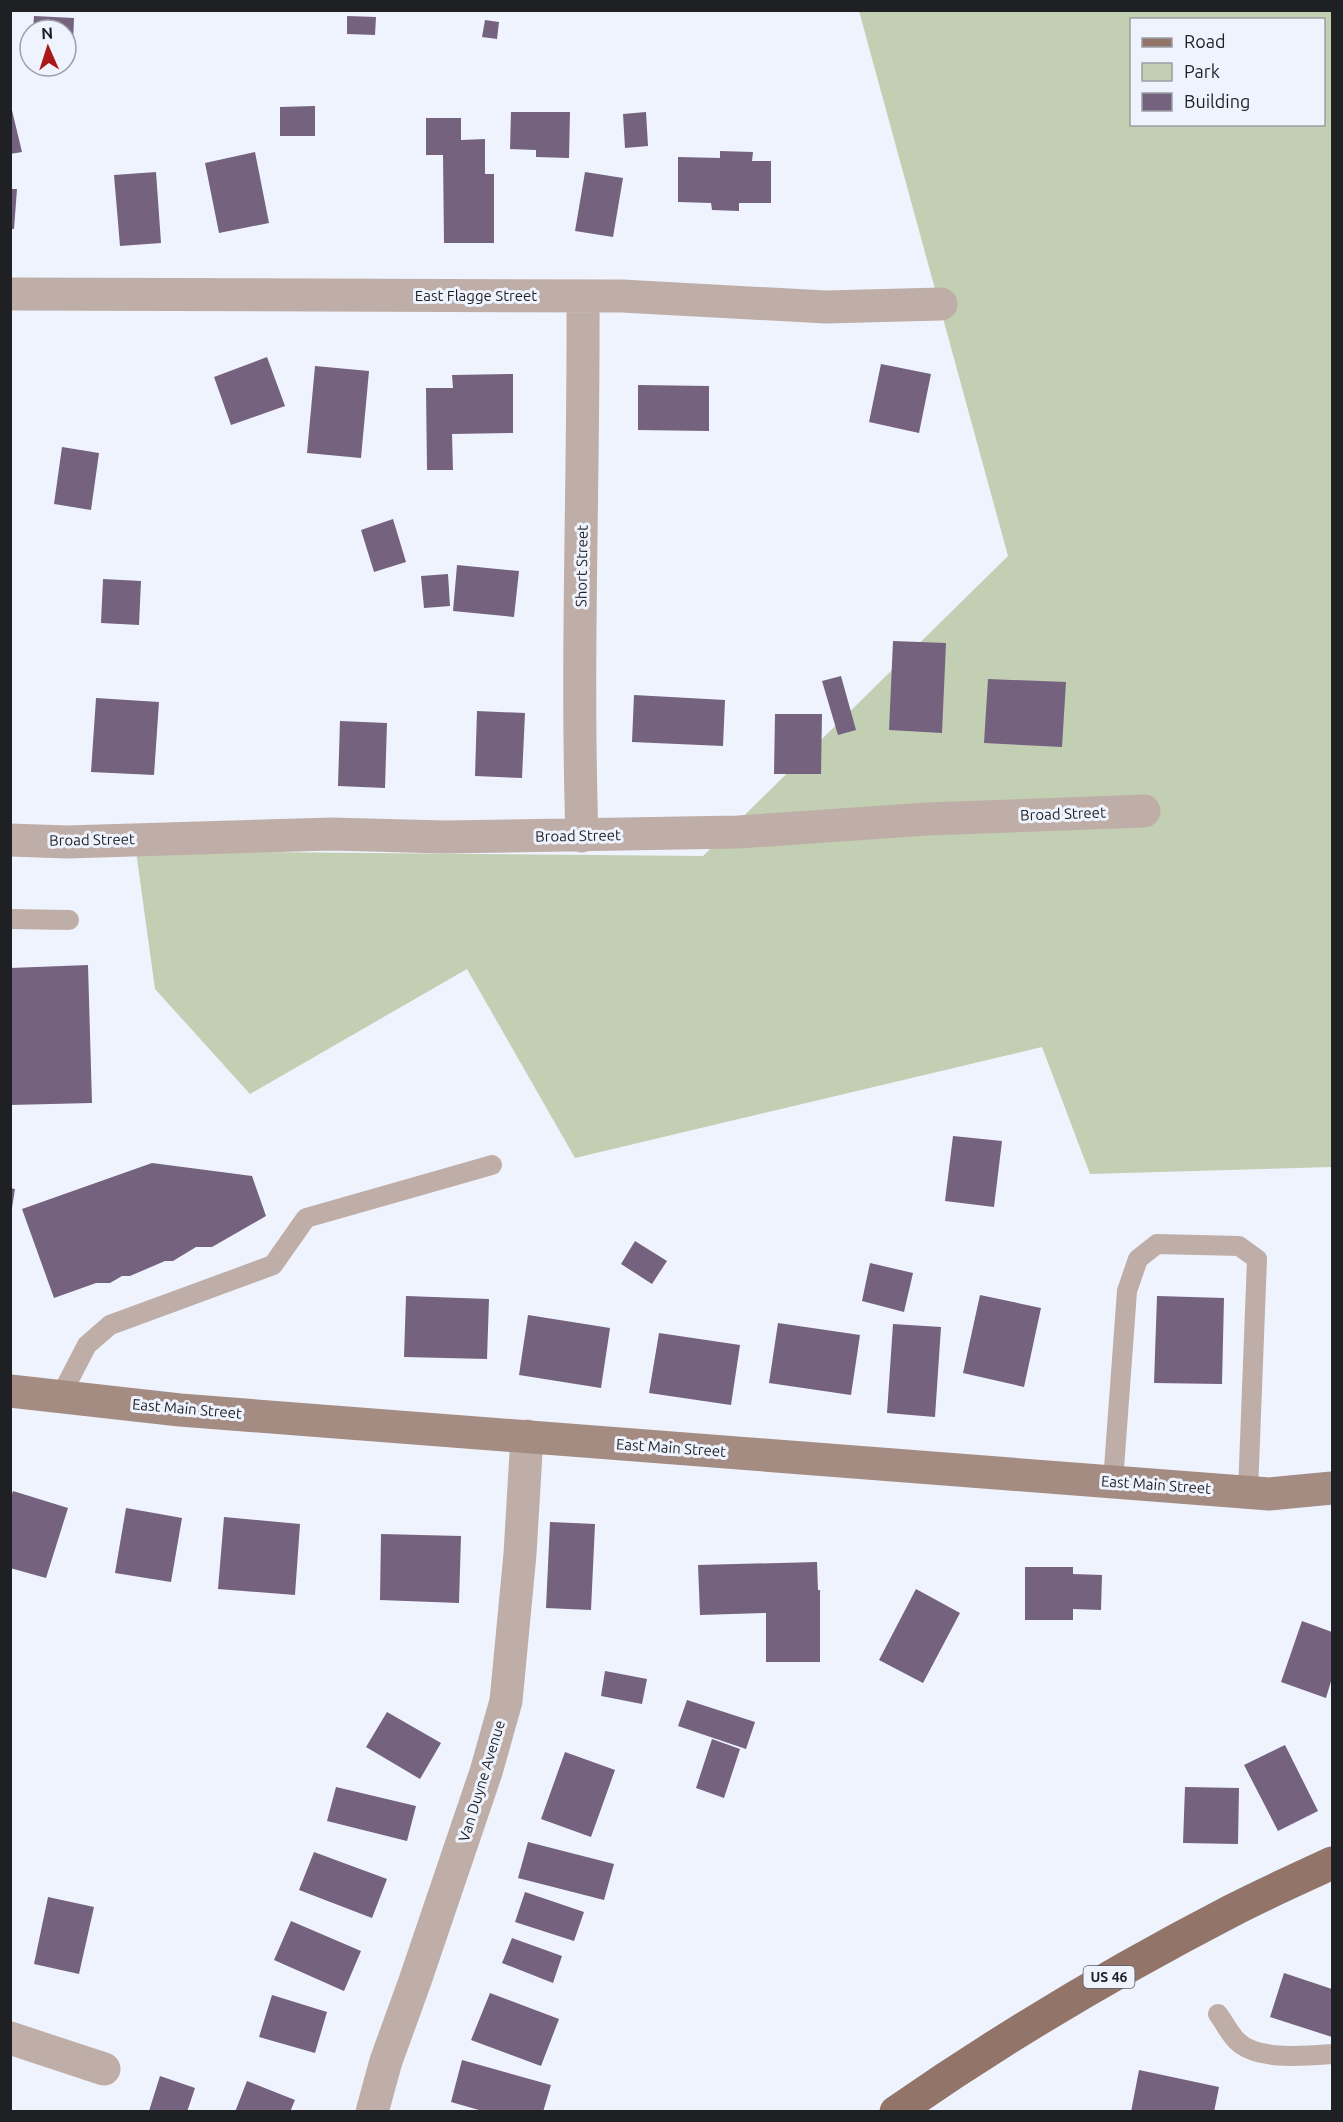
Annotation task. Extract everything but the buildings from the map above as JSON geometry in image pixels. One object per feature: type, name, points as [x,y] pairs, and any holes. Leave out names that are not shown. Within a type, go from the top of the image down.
[{"type":"main road","name":"US 46","points":[[896,2112],[951,2074],[1111,1976],[1236,1908],[1332,1863]]},
{"type":"street","name":"East Flagge Street","points":[[10,294],[622,296],[826,307],[941,304]]},
{"type":"street","name":"Short Street","points":[[582,836],[579,740],[584,441],[583,296]]},
{"type":"street","name":"Broad Street","points":[[10,840],[67,842],[332,834],[444,837],[582,836],[738,832],[927,819],[1144,811]]},
{"type":"street","name":"East Main Street","points":[[10,1391],[180,1410],[1269,1494],[1332,1488]]},
{"type":"street","name":"Van Duyne Avenue","points":[[372,2112],[386,2061],[486,1772],[506,1701],[520,1554],[527,1436]]},
{"type":"street","points":[[10,2038],[104,2069]]},
{"type":"lane","points":[[10,919],[69,920]]},
{"type":"lane","points":[[60,1397],[87,1345],[110,1325],[273,1264],[306,1218],[492,1165]]},
{"type":"lane","points":[[1113,1482],[1128,1291],[1138,1259],[1157,1244],[1239,1246],[1257,1259],[1248,1492]]},
{"type":"lane","points":[[1218,2014],[1237,2042],[1260,2053],[1288,2056],[1332,2054]]},
{"type":"green space","points":[[859,11],[1332,11],[1332,1167],[1090,1174],[1042,1047],[575,1158],[467,969],[250,1094],[155,989],[136,851],[703,856],[1008,556]]}]
